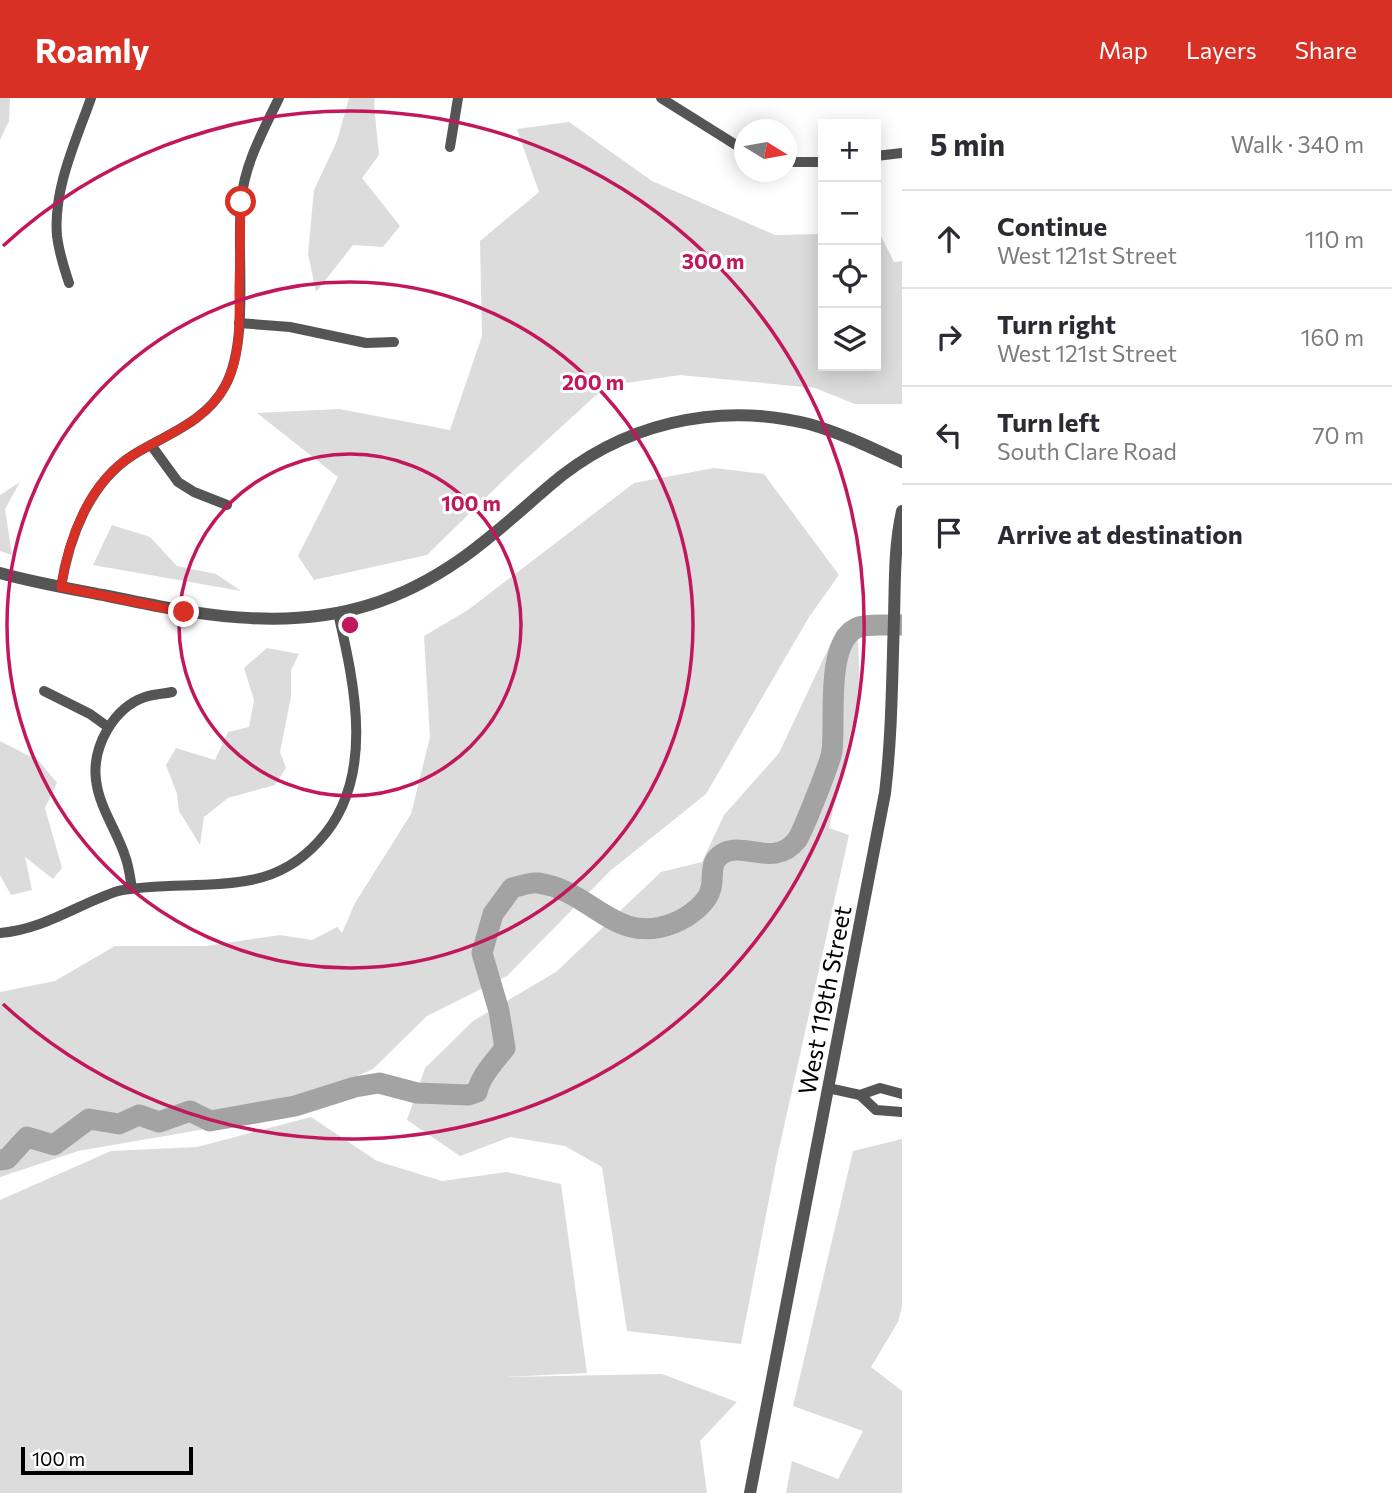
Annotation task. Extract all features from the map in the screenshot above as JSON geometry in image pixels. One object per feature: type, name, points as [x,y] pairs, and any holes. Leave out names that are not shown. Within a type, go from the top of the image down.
[{"type":"street","points":[[69,283],[58,244],[57,209],[62,183],[91,98]]},
{"type":"street","points":[[61,587],[64,569],[83,512],[100,485],[114,470],[191,423],[211,406],[224,388],[237,352],[241,202],[245,176],[279,98]]},
{"type":"street","points":[[450,148],[458,98]]},
{"type":"street","points":[[662,98],[734,144]]},
{"type":"street","points":[[881,155],[902,153]]},
{"type":"street","points":[[797,162],[818,162]]},
{"type":"street","points":[[239,323],[290,327],[366,343],[394,342]]},
{"type":"street","points":[[0,573],[184,612],[236,619],[338,613],[392,597],[436,577],[489,539],[571,468],[613,443],[661,425],[710,415],[770,417],[811,425],[902,462]]},
{"type":"street","points":[[151,445],[178,482],[194,492],[227,505]]},
{"type":"street","name":"West 119th Street","points":[[750,1493],[885,793],[892,720],[896,540],[902,511]]},
{"type":"street","points":[[0,933],[17,932],[37,926],[103,896],[132,888],[252,880],[292,864],[308,853],[338,816],[348,795],[355,751],[354,690],[338,613]]},
{"type":"street","points":[[44,691],[90,714],[108,727]]},
{"type":"street","points":[[132,888],[126,857],[101,799],[96,779],[100,743],[108,727],[120,713],[145,697],[172,692]]},
{"type":"street","points":[[828,1088],[860,1095],[880,1088],[902,1094]]},
{"type":"street","points":[[860,1095],[876,1111],[902,1112]]},
{"type":"shaded area","points":[[0,98],[10,98],[9,121],[0,140]]},
{"type":"shaded area","points":[[349,98],[375,98],[379,155],[362,178],[400,226],[383,247],[353,245],[316,292],[308,254],[314,190],[337,141]]},
{"type":"shaded area","points":[[569,122],[652,181],[775,235],[818,234],[818,371],[881,371],[881,236],[894,262],[902,261],[902,404],[855,404],[815,388],[680,375],[606,386],[427,555],[314,580],[298,556],[338,477],[257,413],[339,409],[450,430],[482,336],[480,241],[539,192],[517,129]]},
{"type":"shaded area","points":[[714,468],[764,474],[839,575],[809,617],[706,794],[610,871],[507,976],[427,1016],[373,1069],[263,1119],[78,1151],[0,1177],[0,992],[55,981],[115,946],[206,946],[280,935],[312,940],[337,927],[342,933],[355,903],[411,814],[430,737],[424,636],[468,610],[634,483]]},
{"type":"shaded area","points":[[20,482],[5,509],[12,555],[0,551],[0,495]]},
{"type":"shaded area","points":[[112,525],[150,537],[177,566],[216,574],[241,591],[93,565]]},
{"type":"shaded area","points":[[857,616],[860,691],[829,828],[849,835],[777,1158],[741,1344],[627,1331],[602,1167],[565,1146],[510,1137],[460,1156],[407,1120],[425,1068],[473,1021],[556,972],[661,872],[702,862],[724,815],[779,753],[837,630]]},
{"type":"shaded area","points":[[267,648],[299,654],[291,670],[291,696],[280,752],[286,768],[275,785],[228,798],[204,817],[200,845],[179,811],[177,794],[166,765],[176,748],[215,760],[228,732],[249,727],[254,700],[244,668]]},
{"type":"shaded area","points":[[0,741],[39,761],[57,783],[45,808],[62,868],[53,879],[25,857],[32,890],[11,895],[0,875]]},
{"type":"shaded area","points":[[311,1117],[377,1161],[442,1181],[507,1172],[561,1184],[587,1373],[503,1377],[662,1374],[737,1402],[700,1441],[707,1493],[0,1493],[0,1200],[111,1151],[197,1147]]},
{"type":"shaded area","points":[[902,1139],[902,1307],[898,1322],[871,1367],[902,1391],[902,1493],[786,1493],[792,1461],[838,1479],[863,1431],[793,1406],[853,1151]]},
{"type":"waterway","points":[[0,1160],[7,1159],[27,1137],[54,1145],[89,1119],[119,1124],[139,1115],[159,1122],[190,1111],[210,1121],[295,1106],[355,1087],[379,1083],[417,1093],[468,1095],[477,1092],[485,1074],[505,1048],[499,1011],[482,953],[493,914],[512,888],[535,883],[557,888],[619,923],[635,928],[653,928],[674,923],[692,913],[709,894],[715,861],[722,854],[739,850],[779,852],[797,840],[832,751],[834,683],[841,648],[848,635],[859,627],[902,625]]},
{"type":"route","points":[[184,612],[61,587],[64,569],[83,512],[100,485],[132,456],[191,423],[211,406],[233,370],[239,338],[241,202]]}]
